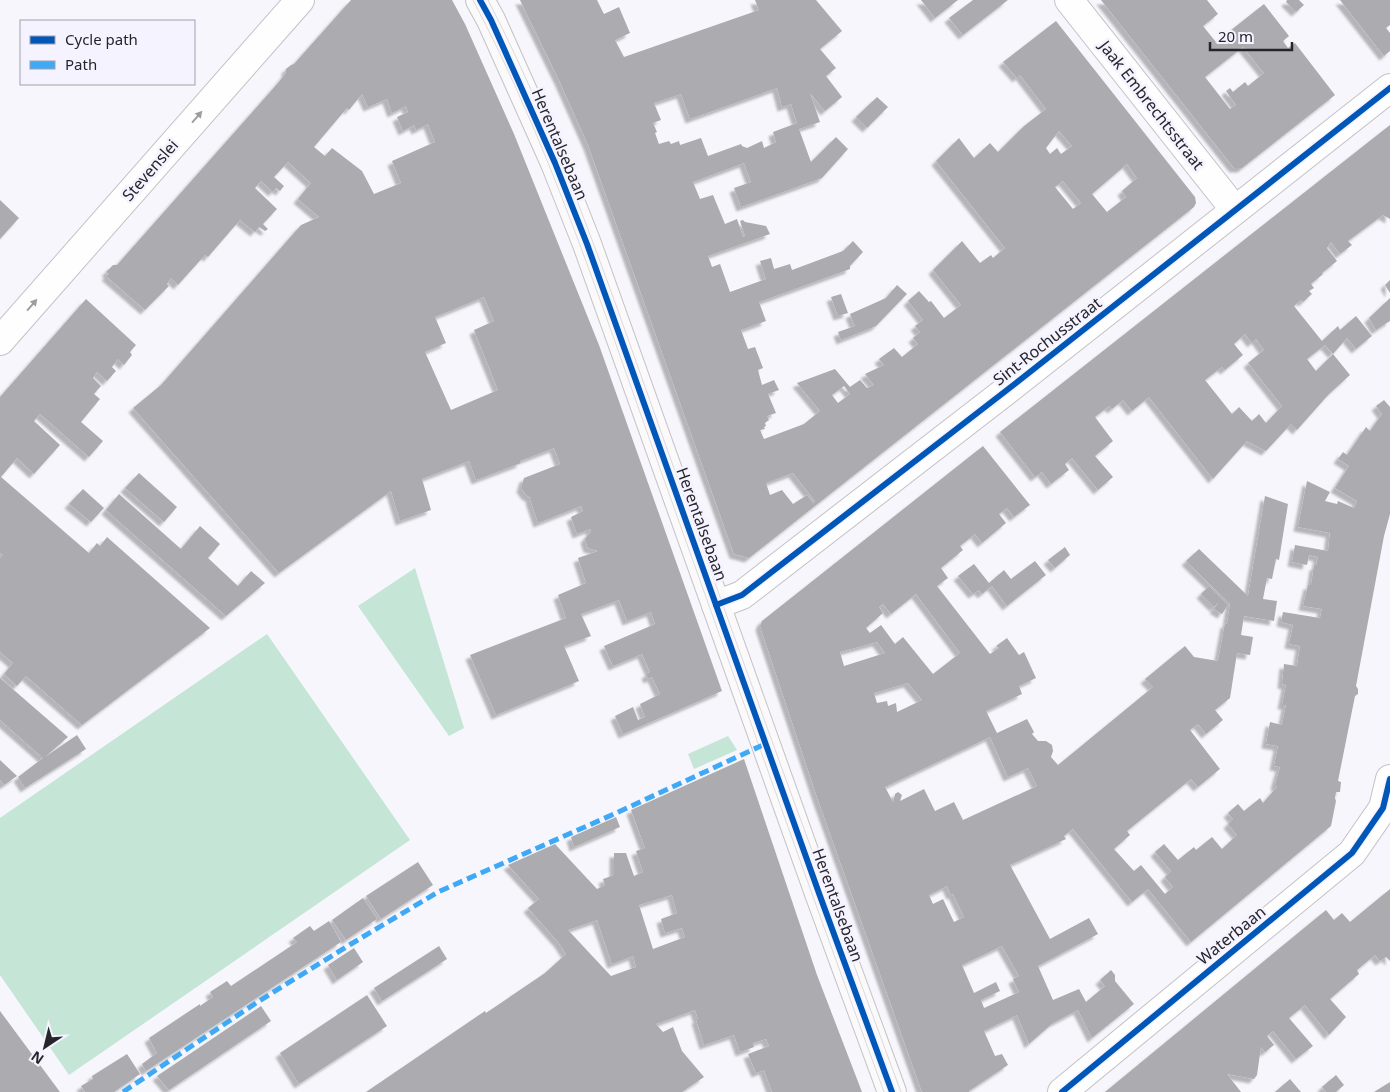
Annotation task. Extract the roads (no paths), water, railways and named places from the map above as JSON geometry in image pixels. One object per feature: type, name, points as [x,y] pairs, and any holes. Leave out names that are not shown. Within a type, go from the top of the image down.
[{"type":"street","name":"Stevenslei","points":[[0,341],[300,0]]},
{"type":"street","name":"Herentalsebaan","points":[[480,0],[565,188],[597,272],[892,1092]]},
{"type":"street","name":"Jaak Embrechtsstraat","points":[[1069,0],[1235,210]]},
{"type":"street","name":"Sint-Rochusstraat","points":[[716,605],[742,595],[1009,389],[1390,88]]},
{"type":"street","name":"Waterbaan","points":[[1062,1092],[1352,853],[1383,808],[1390,779]]},
{"type":"tram line","points":[[473,0],[525,108],[570,220],[884,1092]]},
{"type":"tram line","points":[[488,0],[543,118],[592,240],[817,865],[901,1092]]}]
